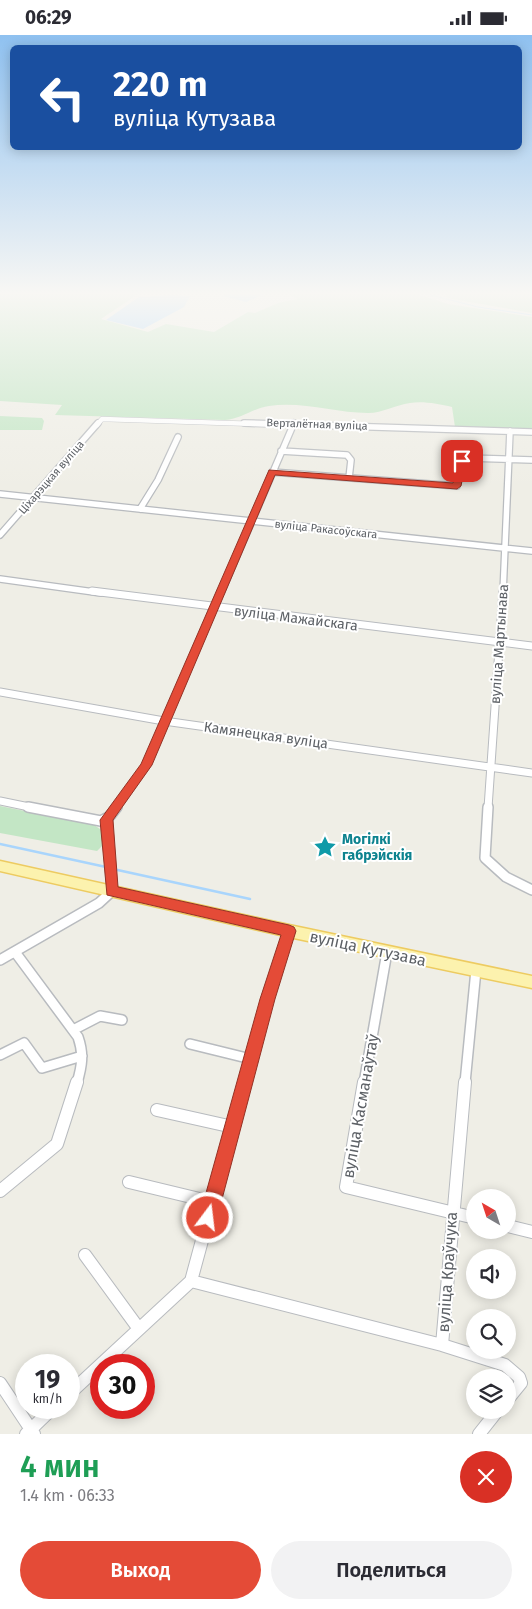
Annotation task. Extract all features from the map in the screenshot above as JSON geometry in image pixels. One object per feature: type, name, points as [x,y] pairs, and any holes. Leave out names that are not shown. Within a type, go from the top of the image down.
[{"type":"main road","name":"вуліца Кутузава","points":[[0,866],[289,931],[532,982]]},
{"type":"street","name":"Верталётная вуліца","points":[[102,419],[294,423],[532,432]]},
{"type":"street","name":"Ціхарэцкая вуліца","points":[[0,535],[102,419]]},
{"type":"street","points":[[0,960],[99,903],[112,891],[104,820],[146,765],[294,423]]},
{"type":"street","name":"вуліца Мартынава","points":[[510,431],[506,548],[498,642],[485,858],[517,883],[532,890]]},
{"type":"street","points":[[140,509],[158,480],[178,437]]},
{"type":"street","points":[[282,451],[347,455],[351,460],[349,478]]},
{"type":"street","points":[[272,472],[457,486],[464,459],[532,460]]},
{"type":"street","name":"вуліца Ракасоўскага","points":[[0,494],[532,551]]},
{"type":"street","name":"вуліца Мажайскага","points":[[0,579],[214,608],[532,646]]},
{"type":"street","name":"Камянецкая вуліца","points":[[0,692],[164,721],[532,773]]},
{"type":"street","points":[[0,801],[104,820]]},
{"type":"street","points":[[80,1384],[191,1281],[251,1059],[289,931]]},
{"type":"street","points":[[0,1191],[57,1144],[83,1064],[78,1037],[16,952]]},
{"type":"street","name":"вуліца Касманаўтаў","points":[[387,952],[346,1187],[466,1216]]},
{"type":"street","name":"вуліца Краўчука","points":[[191,1281],[442,1345],[452,1213],[476,970]]},
{"type":"street","points":[[73,1030],[100,1015],[122,1020]]},
{"type":"street","points":[[0,1055],[24,1043],[42,1068],[82,1055]]},
{"type":"street","points":[[190,1044],[251,1059]]},
{"type":"street","points":[[157,1110],[232,1127]]},
{"type":"street","points":[[129,1181],[212,1202]]},
{"type":"street","points":[[516,1228],[532,1233]]},
{"type":"street","points":[[85,1255],[139,1329]]},
{"type":"street","points":[[442,1345],[505,1365],[511,1369]]},
{"type":"street","points":[[516,1375],[521,1383],[516,1389]]},
{"type":"street","points":[[0,1383],[30,1432],[42,1419]]},
{"type":"street","points":[[479,1434],[491,1419]]},
{"type":"green space","points":[[0,357],[532,357],[532,430],[455,427],[452,407],[415,402],[379,412],[368,413],[294,405],[269,406],[237,418],[225,420],[55,415],[62,405],[0,401]]},
{"type":"green space","points":[[0,416],[42,418],[44,421],[42,430],[0,430]]},
{"type":"green space","points":[[0,806],[94,825],[103,831],[104,844],[97,851],[0,833]]},
{"type":"waterway","points":[[0,844],[106,867]]},
{"type":"waterway","points":[[113,869],[250,899]]},
{"type":"place","name":"Могілкі габрэйскія","points":[[325,847]]},
{"type":"route","points":[[208,1218],[267,999],[289,931],[112,891],[106,820],[146,765],[272,472],[457,486],[462,461]]}]
